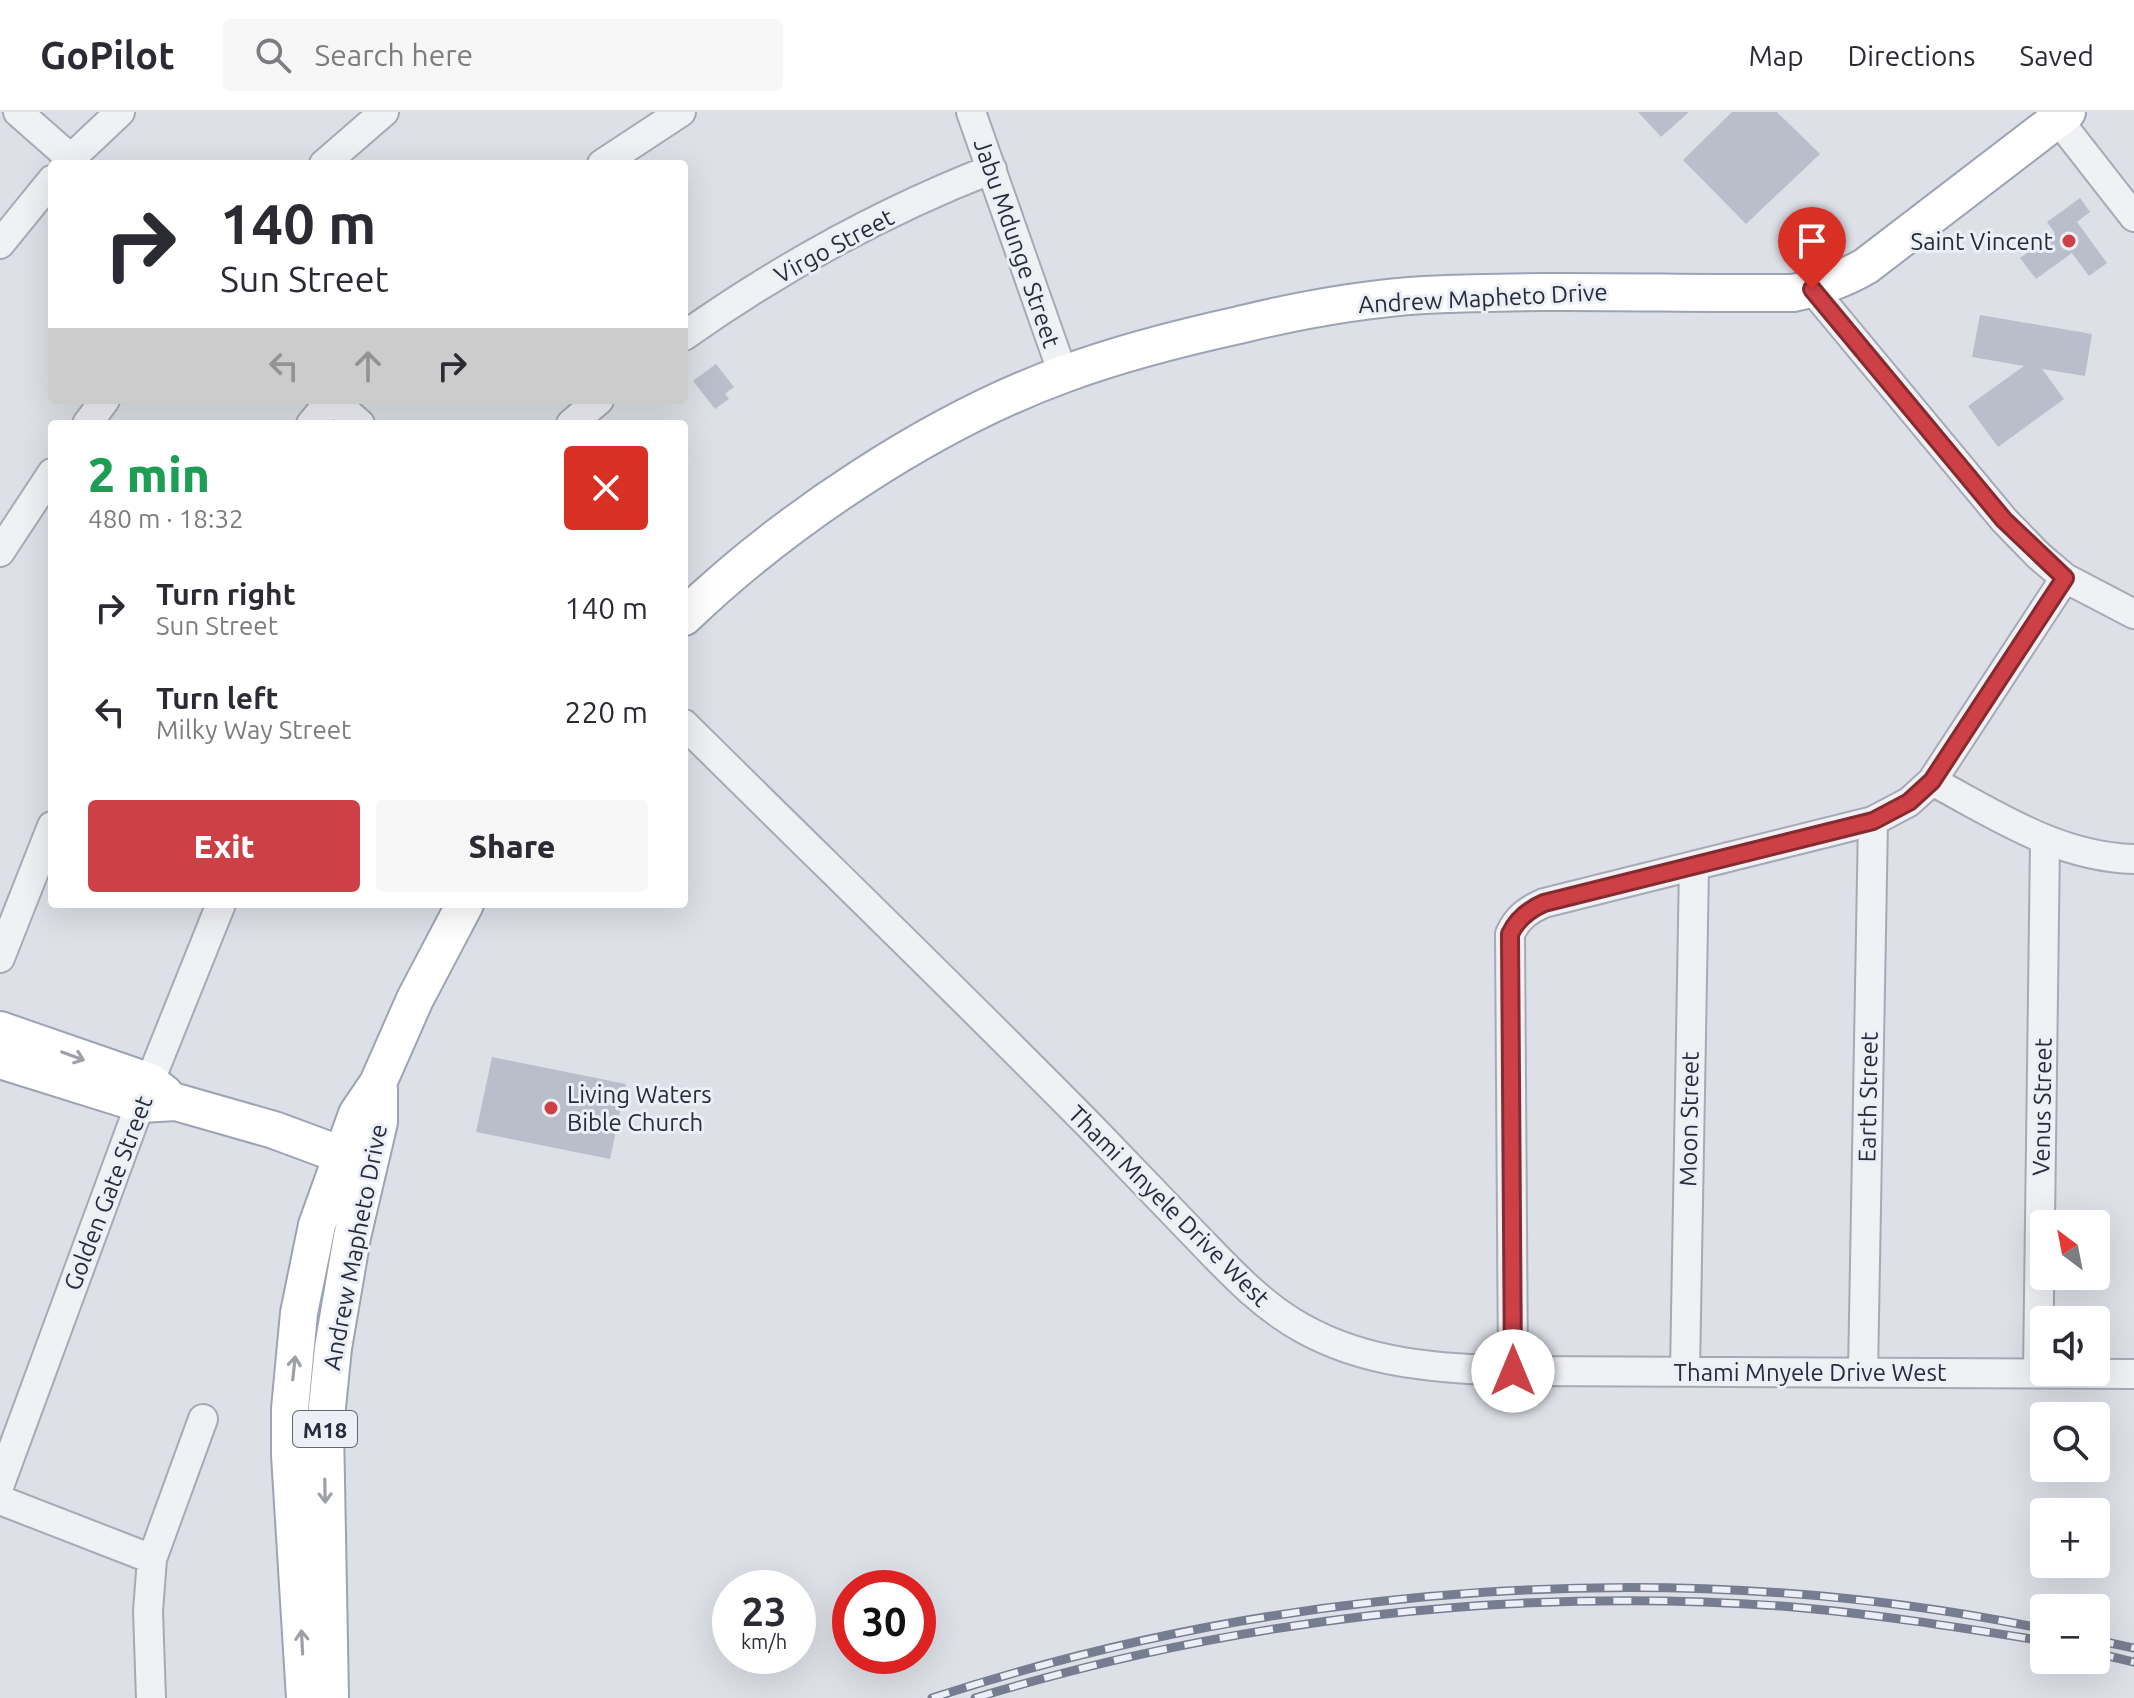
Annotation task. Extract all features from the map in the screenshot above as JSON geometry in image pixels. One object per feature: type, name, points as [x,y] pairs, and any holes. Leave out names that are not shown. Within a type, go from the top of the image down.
[{"type":"main road","name":"Andrew Mapheto Drive","points":[[688,614],[802,519],[897,457],[978,412],[1063,374],[1176,339],[1310,308],[1422,295],[1587,291],[1793,293],[1812,289],[1845,278],[1866,266],[2059,115]]},
{"type":"main road","name":"Andrew Mapheto Drive","points":[[305,1698],[290,1409],[299,1313],[317,1225],[355,1160],[381,1107],[378,1083],[415,999],[463,908]]},
{"type":"main road","points":[[0,1030],[156,1096]]},
{"type":"main road","points":[[0,1060],[156,1096],[274,1130],[355,1160]]},
{"type":"main road","name":"Andrew Mapheto Drive","points":[[330,1698],[325,1427],[355,1160]]},
{"type":"street","points":[[18,112],[69,160]]},
{"type":"street","points":[[73,160],[120,112]]},
{"type":"street","points":[[329,160],[384,112]]},
{"type":"street","points":[[608,160],[681,112]]},
{"type":"street","name":"Jabu Mdunge Street","points":[[971,112],[1063,374]]},
{"type":"street","points":[[2059,115],[2134,217]]},
{"type":"street","name":"Virgo Street","points":[[688,333],[814,254],[887,216],[992,169]]},
{"type":"street","points":[[0,244],[48,185]]},
{"type":"street","points":[[1812,289],[2004,520],[2065,578],[2134,614]]},
{"type":"street","points":[[314,420],[328,404]]},
{"type":"street","points":[[337,404],[355,420]]},
{"type":"street","points":[[576,420],[594,404]]},
{"type":"street","points":[[0,552],[48,479]]},
{"type":"street","points":[[1513,1371],[1510,934],[1524,914],[1544,903],[1873,821],[1909,802],[1932,781],[2065,578]]},
{"type":"street","name":"Thami Mnyele Drive West","points":[[688,728],[1267,1306],[1343,1347],[1386,1361],[1427,1367],[1513,1371],[2030,1372]]},
{"type":"street","points":[[1932,781],[2045,842],[2095,857],[2134,859]]},
{"type":"street","name":"Earth Street","points":[[1863,1373],[1873,821]]},
{"type":"street","points":[[0,958],[48,836]]},
{"type":"street","name":"Venus Street","points":[[2039,1306],[2045,842]]},
{"type":"street","name":"Moon Street","points":[[1685,1371],[1694,867]]},
{"type":"street","name":"Golden Gate Street","points":[[0,1484],[156,1096],[220,908]]},
{"type":"street","name":"Thami Mnyele Drive West","points":[[2110,1374],[2134,1374]]},
{"type":"street","points":[[151,1698],[148,1601],[152,1559],[203,1419]]},
{"type":"street","points":[[0,1500],[152,1559]]},
{"type":"building","points":[[1638,112],[1689,112],[1661,137]]},
{"type":"building","points":[[1732,112],[1777,112],[1820,154],[1746,224],[1683,160]]},
{"type":"building","points":[[2080,198],[2090,212],[2077,222],[2107,263],[2089,276],[2072,253],[2036,279],[2020,258],[2055,233],[2047,222]]},
{"type":"building","points":[[1980,315],[2092,334],[2085,376],[2042,369],[2064,399],[1998,447],[1968,406],[2024,366],[1972,357]]},
{"type":"building","points":[[716,364],[734,387],[725,394],[729,399],[715,409],[693,381]]},
{"type":"building","name":"Living Waters Bible Church","points":[[492,1057],[626,1084],[610,1159],[476,1132]]},
{"type":"railway","points":[[932,1698],[1066,1659],[1203,1628],[1343,1606],[1484,1592],[1625,1588],[1767,1592],[1906,1606],[2030,1627]]},
{"type":"railway","points":[[975,1698],[1073,1671],[1272,1629],[1374,1615],[1475,1606],[1577,1601],[1679,1601],[1781,1606],[1880,1616],[2030,1639]]},
{"type":"railway","points":[[2110,1643],[2134,1648]]},
{"type":"railway","points":[[2110,1656],[2134,1662]]},
{"type":"place","name":"Saint Vincent","points":[[2069,241]]},
{"type":"place","name":"Living Waters Bible Church","points":[[551,1108]]},
{"type":"route","points":[[1513,1371],[1510,934],[1515,924],[1524,914],[1544,903],[1873,821],[1909,802],[1932,781],[2065,578],[2004,520],[1812,289]]}]
